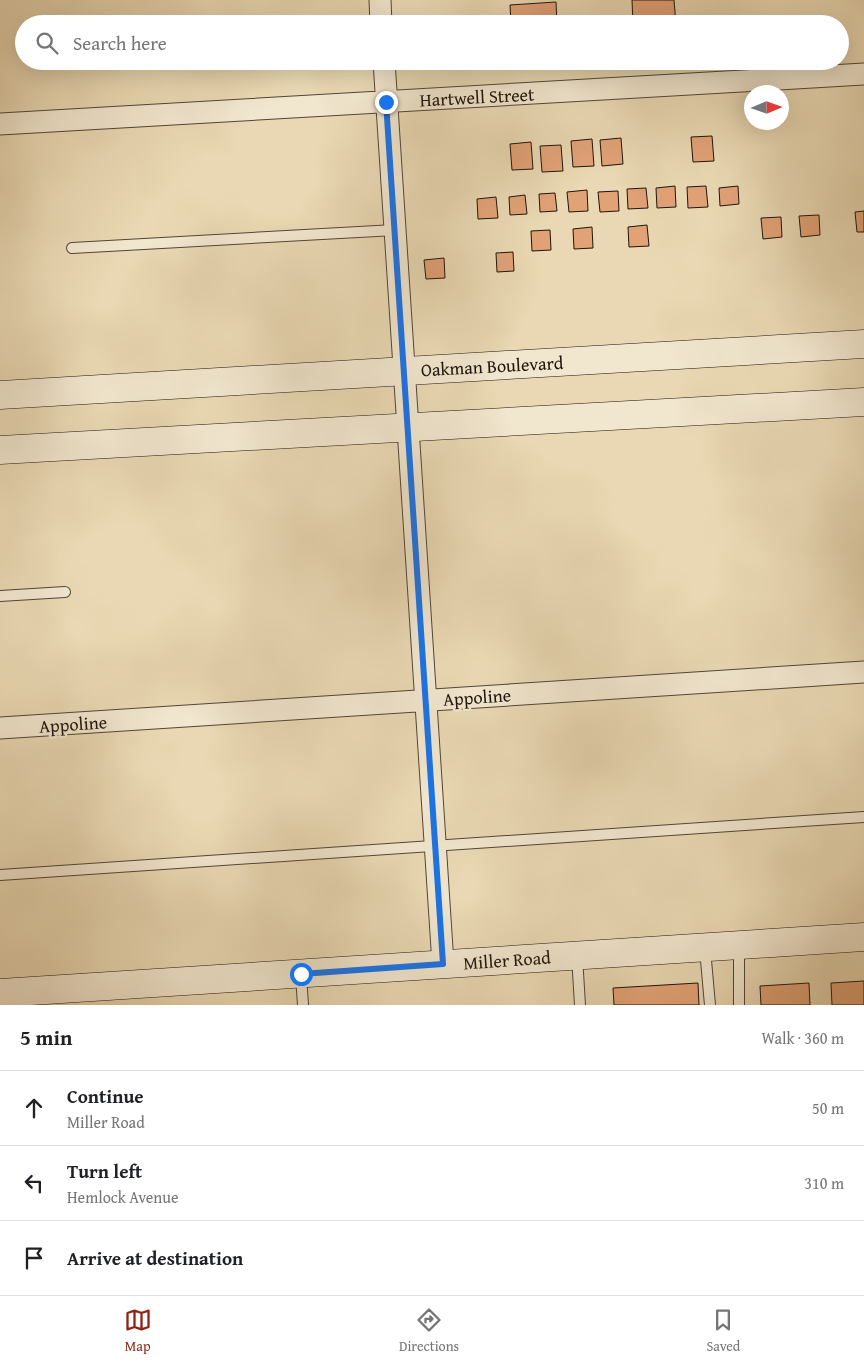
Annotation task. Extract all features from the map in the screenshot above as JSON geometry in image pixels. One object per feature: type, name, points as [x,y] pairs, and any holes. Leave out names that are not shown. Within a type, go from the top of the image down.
[{"type":"street","points":[[380,0],[381,15]]},
{"type":"street","points":[[384,70],[443,964]]},
{"type":"street","name":"Hartwell Street","points":[[0,124],[864,74]]},
{"type":"street","name":"Oakman Boulevard","points":[[0,395],[864,344]]},
{"type":"street","points":[[0,450],[864,402]]},
{"type":"street","name":"Appoline","points":[[0,728],[864,672]]},
{"type":"street","name":"Miller Road","points":[[0,993],[864,937]]},
{"type":"lane","points":[[72,248],[395,230]]},
{"type":"lane","points":[[0,596],[65,592]]},
{"type":"lane","points":[[0,875],[864,817]]},
{"type":"lane","points":[[739,946],[739,1005]]},
{"type":"lane","points":[[705,948],[710,1005]]},
{"type":"lane","points":[[576,955],[580,1005]]},
{"type":"lane","points":[[301,974],[303,1005]]},
{"type":"building","points":[[632,0],[674,0],[675,15],[633,15]]},
{"type":"building","points":[[556,2],[557,15],[511,15],[510,5]]},
{"type":"building","points":[[712,136],[714,161],[693,162],[691,137]]},
{"type":"building","points":[[621,138],[623,164],[602,166],[600,140]]},
{"type":"building","points":[[592,139],[594,166],[573,167],[571,141]]},
{"type":"building","points":[[531,142],[533,169],[512,170],[510,144]]},
{"type":"building","points":[[561,145],[563,171],[542,172],[540,146]]},
{"type":"building","points":[[675,186],[676,207],[657,208],[656,188]]},
{"type":"building","points":[[706,186],[708,207],[688,208],[687,187]]},
{"type":"building","points":[[738,186],[739,204],[720,206],[719,188]]},
{"type":"building","points":[[646,188],[648,208],[628,209],[627,189]]},
{"type":"building","points":[[587,190],[588,211],[569,212],[567,192]]},
{"type":"building","points":[[618,191],[619,211],[600,212],[598,192]]},
{"type":"building","points":[[555,193],[557,211],[540,212],[539,194]]},
{"type":"building","points":[[525,195],[527,214],[510,215],[509,197]]},
{"type":"building","points":[[496,197],[498,218],[478,219],[477,199]]},
{"type":"building","points":[[864,211],[864,232],[857,232],[855,212]]},
{"type":"building","points":[[819,215],[820,235],[801,237],[799,216]]},
{"type":"building","points":[[781,217],[782,237],[763,239],[761,218]]},
{"type":"building","points":[[647,225],[649,246],[629,247],[628,227]]},
{"type":"building","points":[[592,227],[593,248],[574,249],[573,229]]},
{"type":"building","points":[[550,230],[551,250],[532,251],[531,231]]},
{"type":"building","points":[[513,252],[514,271],[497,272],[496,253]]},
{"type":"building","points":[[444,258],[445,278],[426,279],[424,260]]},
{"type":"building","points":[[864,981],[864,1005],[832,1005],[831,983]]},
{"type":"building","points":[[698,983],[699,1005],[614,1005],[613,988]]},
{"type":"building","points":[[809,983],[810,1005],[761,1005],[760,986]]},
{"type":"route","points":[[301,974],[443,964],[386,102]]}]
